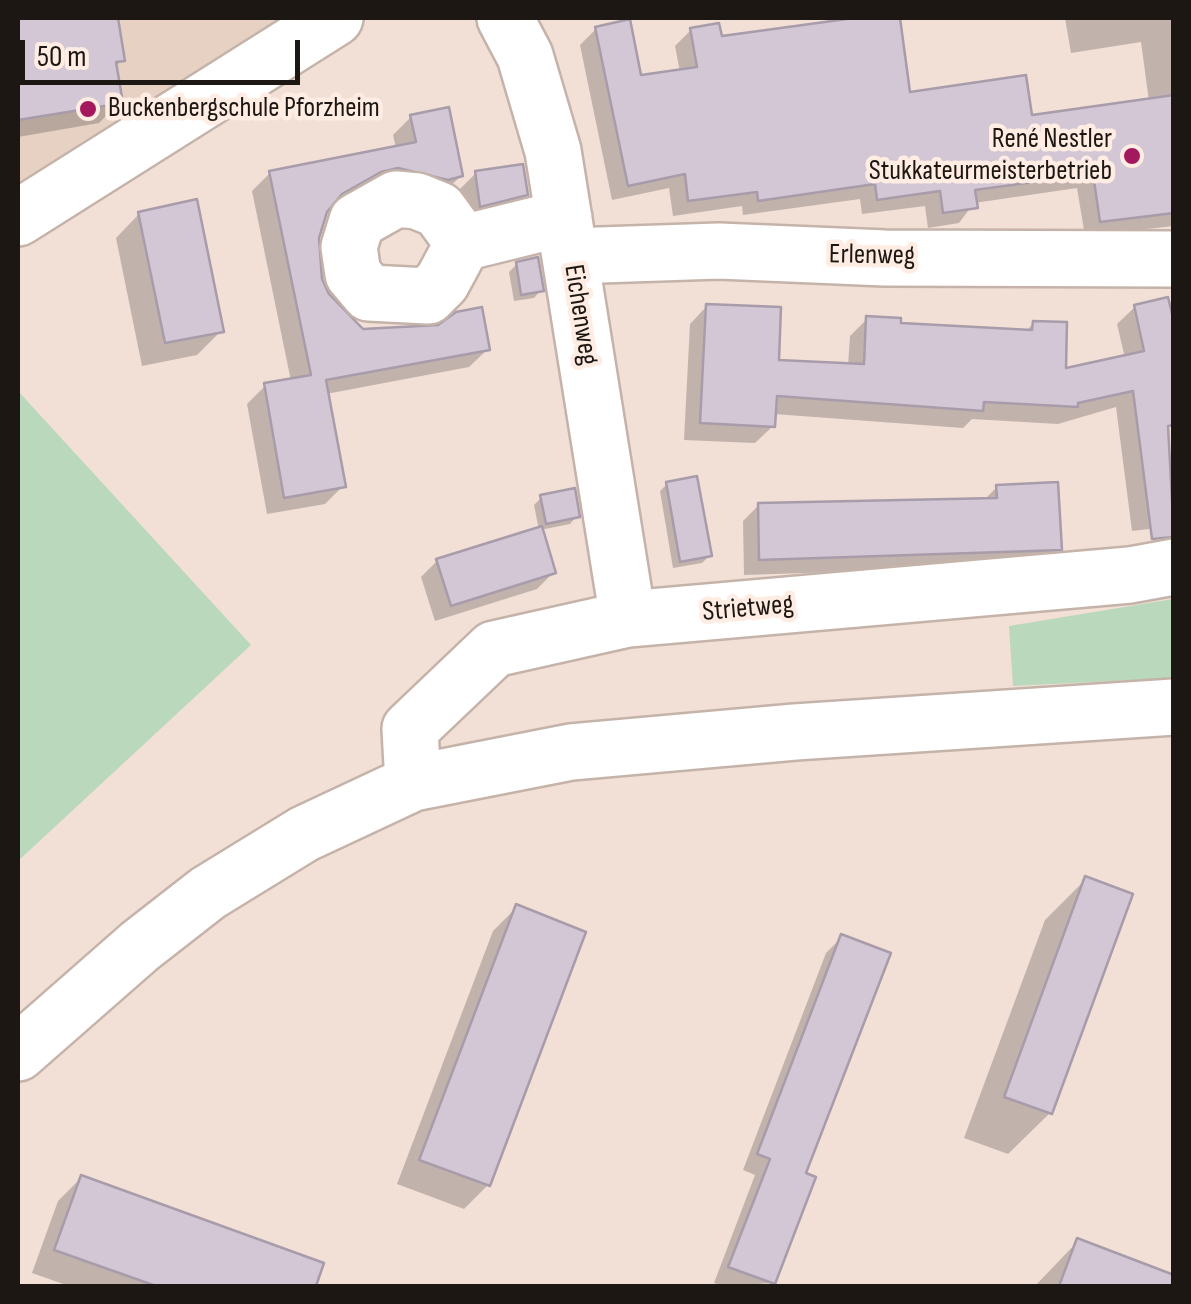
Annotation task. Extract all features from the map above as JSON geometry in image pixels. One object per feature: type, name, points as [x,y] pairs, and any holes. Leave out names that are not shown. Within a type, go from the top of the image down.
[{"type":"street","points":[[18,218],[335,18]]},
{"type":"street","name":"Eichenweg","points":[[506,18],[525,56],[542,113],[567,237],[628,620]]},
{"type":"street","name":"Erlenweg","points":[[464,244],[567,237],[719,251],[886,258],[1174,259]]},
{"type":"street","name":"Strietweg","points":[[413,783],[410,729],[494,649],[628,620],[1174,568]]},
{"type":"street","points":[[18,1053],[140,946],[208,893],[304,834],[413,783],[485,766],[589,751],[795,732],[1174,707]]},
{"type":"shaded area","name":"Buckenbergschule Pforzheim","points":[[18,18],[299,18],[18,201]]},
{"type":"green space","points":[[18,391],[251,645],[18,861]]},
{"type":"green space","points":[[1173,599],[1173,678],[1013,686],[1009,626]]},
{"type":"building","points":[[18,18],[118,18],[125,61],[116,62],[123,103],[18,120]]},
{"type":"building","points":[[854,18],[900,18],[910,92],[1026,75],[1032,115],[1174,95],[1174,213],[1100,222],[1093,174],[975,190],[978,208],[943,213],[940,191],[877,200],[875,184],[758,201],[757,192],[688,201],[685,174],[628,186],[595,27],[630,19],[641,75],[697,67],[690,28],[719,23],[722,36]]},
{"type":"building","points":[[449,107],[463,176],[448,180],[398,168],[381,172],[342,194],[327,212],[319,238],[322,279],[329,294],[363,329],[438,325],[456,312],[482,307],[490,350],[326,380],[346,487],[284,498],[264,383],[311,375],[269,171],[416,142],[410,115]]},
{"type":"building","points":[[523,164],[528,195],[480,207],[475,171]]},
{"type":"building","points":[[197,199],[224,332],[165,343],[138,212]]},
{"type":"building","points":[[538,257],[544,291],[521,295],[516,262]]},
{"type":"building","points":[[1168,297],[1174,322],[1174,425],[1168,426],[1174,537],[1152,539],[1133,391],[1078,403],[1078,407],[984,402],[983,411],[777,396],[775,427],[700,423],[706,304],[781,307],[779,360],[864,364],[866,316],[901,318],[901,323],[1032,330],[1033,321],[1067,322],[1066,368],[1144,351],[1134,305]]},
{"type":"building","points":[[697,476],[712,556],[680,562],[666,482]]},
{"type":"building","points":[[1058,482],[1062,550],[759,560],[758,503],[997,498],[996,485]]},
{"type":"building","points":[[575,488],[580,517],[546,524],[540,495]]},
{"type":"building","points":[[542,526],[556,573],[451,606],[436,559]]},
{"type":"building","points":[[1085,876],[1133,894],[1052,1114],[1004,1097]]},
{"type":"building","points":[[516,904],[586,932],[490,1186],[419,1160]]},
{"type":"building","points":[[841,934],[891,953],[806,1173],[816,1177],[775,1284],[728,1267],[770,1159],[757,1154]]},
{"type":"building","points":[[81,1175],[324,1263],[316,1286],[156,1286],[54,1250]]},
{"type":"building","points":[[1077,1238],[1174,1275],[1174,1286],[1059,1286]]},
{"type":"place","name":"Buckenbergschule Pforzheim","points":[[88,109]]},
{"type":"place","name":"René Nestler Stukkateurmeisterbetrieb","points":[[1132,156]]}]
